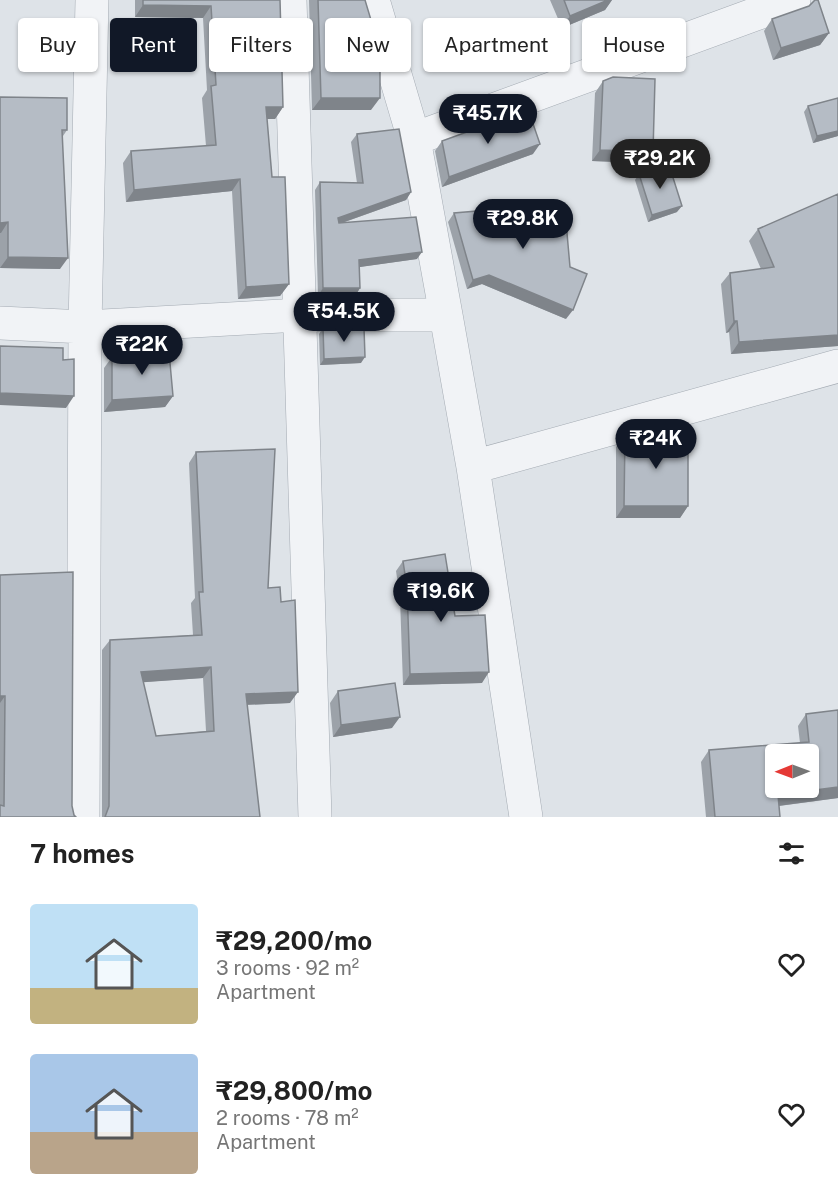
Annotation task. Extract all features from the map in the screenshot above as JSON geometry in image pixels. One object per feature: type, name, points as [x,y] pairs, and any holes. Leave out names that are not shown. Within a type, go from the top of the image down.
[{"type":"street","points":[[83,817],[86,327],[92,0]]},
{"type":"street","points":[[290,0],[315,817]]},
{"type":"street","points":[[373,0],[414,139],[473,467],[526,817]]},
{"type":"street","points":[[414,139],[784,2]]},
{"type":"street","points":[[0,322],[86,327],[300,315],[446,315]]},
{"type":"street","points":[[473,467],[838,366]]},
{"type":"building","points":[[143,0],[280,0],[281,18],[212,18],[211,6],[143,5]]},
{"type":"building","points":[[318,0],[365,0],[370,18],[325,18],[325,72],[380,72],[380,98],[321,98]]},
{"type":"building","points":[[564,0],[608,0],[570,16]]},
{"type":"building","points":[[818,0],[829,33],[781,48],[772,19],[809,6]]},
{"type":"building","points":[[215,72],[282,72],[283,107],[266,107],[272,177],[285,177],[289,284],[246,287],[240,179],[134,190],[131,151],[216,145],[211,86],[216,85]]},
{"type":"building","points":[[613,77],[655,79],[653,152],[600,150],[603,81]]},
{"type":"building","points":[[0,97],[67,98],[67,130],[62,130],[68,258],[8,257],[8,222],[0,223]]},
{"type":"building","points":[[838,98],[838,131],[817,136],[808,106]]},
{"type":"building","points":[[530,115],[540,144],[449,177],[442,141],[486,125],[487,130]]},
{"type":"building","points":[[399,129],[411,192],[338,218],[339,223],[416,217],[422,252],[359,260],[360,288],[323,288],[320,182],[363,183],[357,134]]},
{"type":"building","points":[[669,165],[682,206],[652,215],[639,174]]},
{"type":"building","points":[[838,194],[838,335],[739,342],[737,321],[734,321],[730,273],[774,267],[758,229]]},
{"type":"building","points":[[560,204],[566,222],[570,267],[587,274],[573,310],[489,275],[473,280],[454,213]]},
{"type":"building","points":[[323,328],[364,328],[365,357],[324,359]]},
{"type":"building","points":[[0,346],[63,348],[63,360],[74,359],[74,396],[0,393]]},
{"type":"building","points":[[169,352],[173,396],[112,400],[112,357]]},
{"type":"building","points":[[688,434],[688,506],[624,506],[625,435]]},
{"type":"building","points":[[275,449],[268,588],[280,587],[281,602],[295,600],[298,692],[246,694],[260,817],[105,817],[109,806],[110,640],[202,635],[199,592],[203,592],[196,452]],"holes":[[[211,667],[214,731],[156,736],[141,672]]]},
{"type":"building","points":[[445,554],[455,616],[485,615],[489,672],[410,674],[407,588],[403,561]]},
{"type":"building","points":[[73,572],[72,806],[76,817],[0,817],[0,805],[4,806],[5,696],[0,696],[0,575]]},
{"type":"building","points":[[395,683],[400,717],[341,725],[338,691]]},
{"type":"building","points":[[838,710],[838,787],[819,790],[819,744],[784,744],[809,742],[806,714]]},
{"type":"building","points":[[765,746],[765,798],[778,798],[780,817],[715,817],[709,750]]}]
